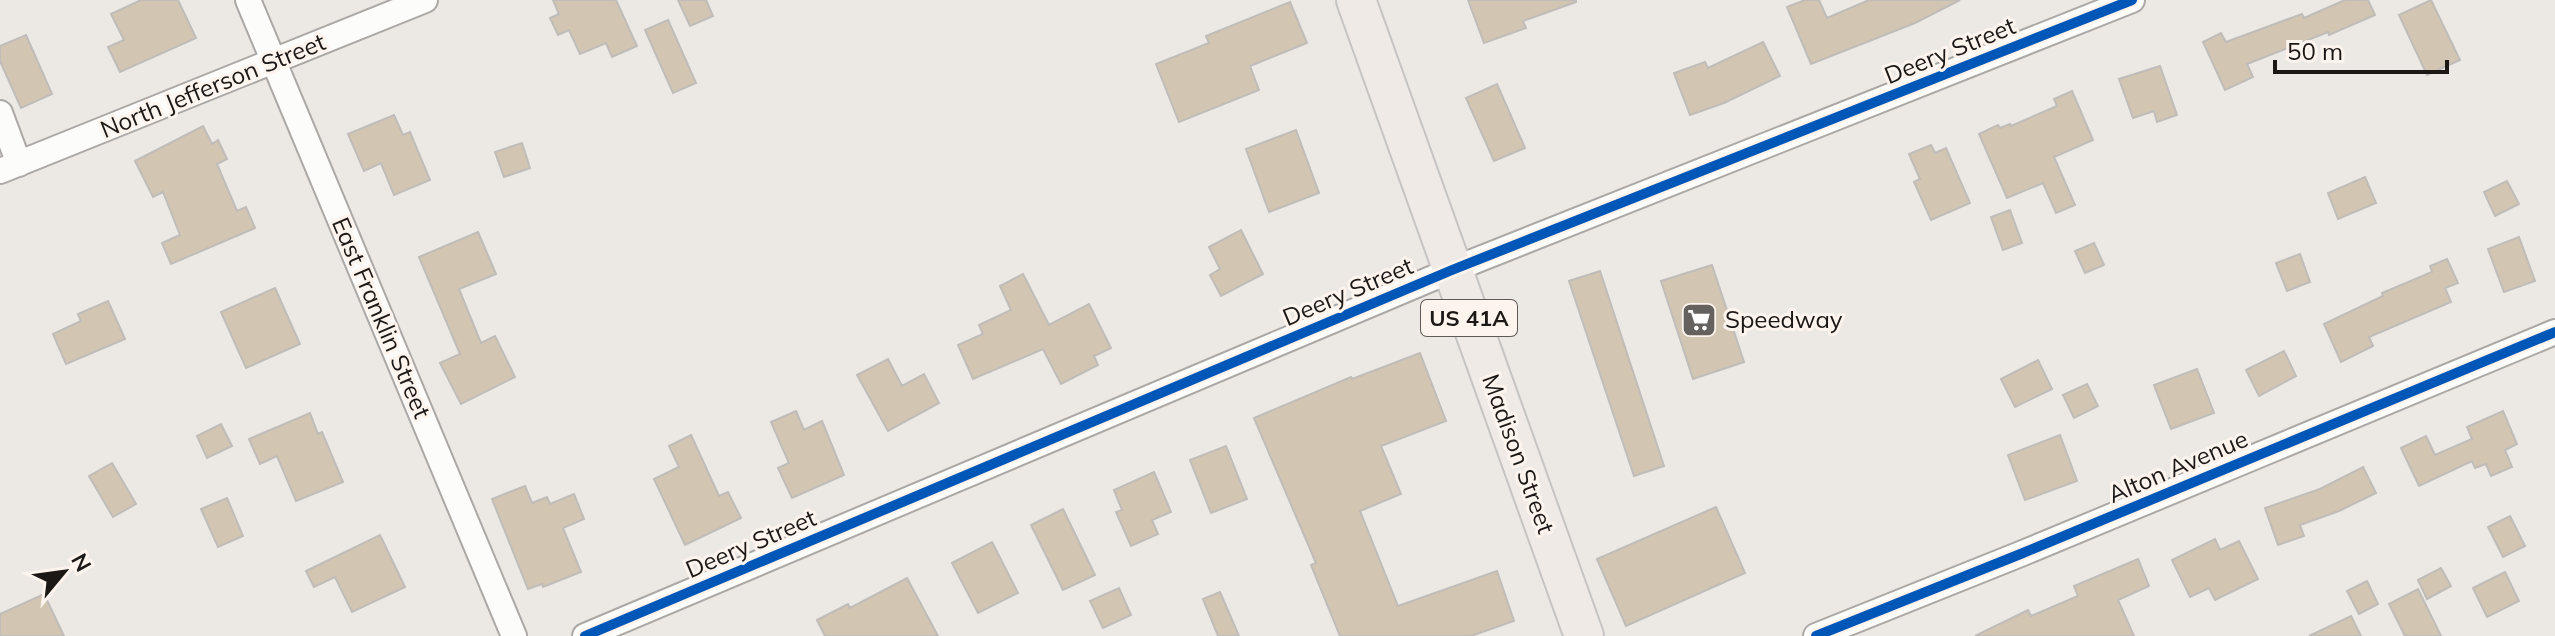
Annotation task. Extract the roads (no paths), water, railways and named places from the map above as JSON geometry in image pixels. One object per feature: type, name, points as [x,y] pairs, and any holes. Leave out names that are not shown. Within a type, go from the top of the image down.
[{"type":"main road","name":"Madison Street","points":[[1356,0],[1580,635]]},
{"type":"street","name":"East Franklin Street","points":[[248,0],[514,636]]},
{"type":"street","name":"North Jefferson Street","points":[[10,168],[425,0]]},
{"type":"street","name":"Deery Street","points":[[585,636],[1452,270],[2132,0]]},
{"type":"street","points":[[0,113],[10,168]]},
{"type":"street","name":"Alton Avenue","points":[[1816,636],[2555,332]]},
{"type":"place","name":"Speedway","points":[[1699,320]]}]
